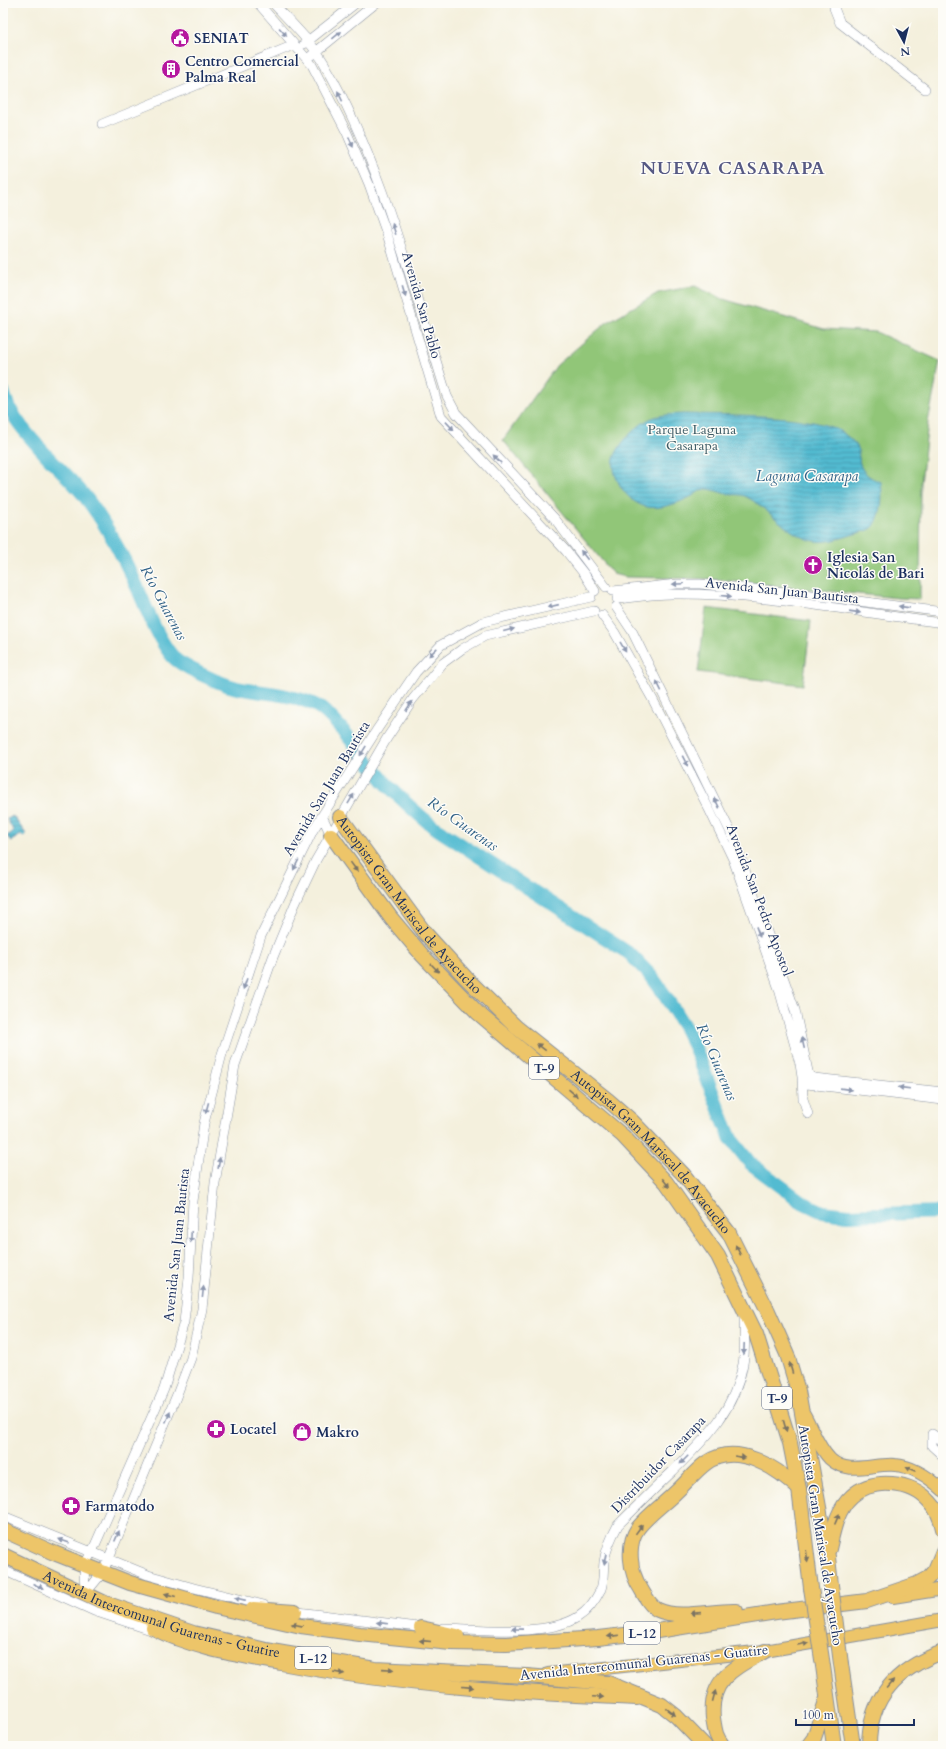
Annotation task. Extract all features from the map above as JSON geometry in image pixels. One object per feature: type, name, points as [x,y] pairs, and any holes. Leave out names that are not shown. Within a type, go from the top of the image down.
[{"type":"highway","name":"Autopista Gran Mariscal de Ayacucho","points":[[340,817],[425,933],[466,978],[516,1027],[609,1100],[652,1141],[683,1174],[729,1233],[765,1304],[787,1354],[800,1406],[828,1557],[853,1746]]},
{"type":"highway","name":"Autopista Gran Mariscal de Ayacucho","points":[[331,835],[391,918],[424,956],[478,1013],[623,1136],[666,1182],[718,1256],[756,1334],[790,1443],[799,1489],[811,1588],[824,1666],[834,1746]]},
{"type":"highway","points":[[776,1612],[763,1610],[692,1614],[666,1613],[656,1609],[649,1601],[634,1576],[631,1556],[634,1536],[638,1528],[707,1462],[717,1458],[728,1455],[759,1461],[772,1467],[799,1489]]},
{"type":"highway","points":[[828,1557],[834,1526],[843,1507],[852,1495],[870,1486],[896,1484],[914,1490],[930,1501],[941,1519],[943,1529]]},
{"type":"highway","name":"Avenida Intercomunal Guarenas - Guatire","points":[[3,1530],[84,1565],[152,1590],[216,1607],[294,1624],[360,1634],[451,1643],[506,1644],[560,1641],[651,1632],[776,1612],[867,1601]]},
{"type":"highway","points":[[867,1601],[917,1584],[928,1578],[935,1570],[943,1551]]},
{"type":"highway","name":"Avenida Intercomunal Guarenas - Guatire","points":[[3,1555],[105,1603],[193,1633],[266,1650],[376,1669],[527,1676]]},
{"type":"highway","points":[[105,1603],[165,1634],[191,1643],[243,1656],[399,1682],[550,1694],[649,1699]]},
{"type":"highway","points":[[216,1607],[295,1612]]},
{"type":"highway","points":[[420,1628],[453,1636],[506,1644]]},
{"type":"highway","points":[[723,1746],[716,1736],[712,1703],[716,1689],[726,1676],[764,1651]]},
{"type":"highway","points":[[869,1746],[872,1717],[882,1694],[895,1679],[911,1666],[943,1652]]},
{"type":"highway","points":[[527,1676],[608,1683],[649,1699],[662,1705],[676,1716],[706,1746]]},
{"type":"highway","points":[[808,1746],[814,1738],[828,1695]]},
{"type":"main road","points":[[800,1406],[821,1447],[830,1459],[837,1464],[845,1467],[858,1468],[897,1465],[919,1472],[943,1490]]},
{"type":"main road","name":"Avenida Intercomunal Guarenas - Guatire","points":[[867,1601],[943,1589]]},
{"type":"main road","name":"Avenida Intercomunal Guarenas - Guatire","points":[[527,1676],[764,1651],[943,1620]]},
{"type":"street","name":"Avenida San Pablo","points":[[258,3],[307,60],[321,80],[358,157],[369,184],[401,266],[447,396],[456,414],[555,519],[613,596]]},
{"type":"street","name":"Avenida San Pablo","points":[[273,3],[316,52],[335,83],[367,153],[386,202],[401,266],[436,402],[441,416],[562,546],[585,575],[593,594]]},
{"type":"street","points":[[102,124],[296,47],[307,41],[356,3]]},
{"type":"street","points":[[307,60],[376,3]]},
{"type":"street","points":[[835,3],[834,8],[840,23],[925,89]]},
{"type":"street","points":[[358,157],[367,153]]},
{"type":"street","points":[[436,402],[447,396]]},
{"type":"street","name":"Avenida San Juan Bautista","points":[[613,596],[676,584],[700,584],[790,592],[943,612]]},
{"type":"street","points":[[593,594],[591,606],[598,613]]},
{"type":"street","name":"Avenida San Juan Bautista","points":[[84,1565],[92,1552],[164,1389],[184,1322],[190,1278],[193,1201],[204,1122],[222,1054],[262,936],[280,896],[322,816],[378,728],[428,657],[441,645],[483,622],[593,594],[613,596],[697,594],[806,605],[943,623]]},
{"type":"street","name":"Avenida San Juan Bautista","points":[[86,1594],[103,1572],[107,1559],[191,1358],[202,1309],[215,1183],[235,1065],[274,957],[295,904],[316,860],[387,738],[413,699],[443,663],[462,649],[485,636],[598,613],[610,613],[613,596]]},
{"type":"street","name":"Avenida San Pedro Apostol","points":[[613,596],[632,631],[734,837],[795,1010],[804,1046],[809,1076],[815,1082]]},
{"type":"street","name":"Avenida San Pedro Apostol","points":[[598,613],[615,633],[653,700],[733,859],[779,989],[800,1064],[803,1099],[808,1114]]},
{"type":"street","name":"Autopista Gran Mariscal de Ayacucho","points":[[331,835],[322,816],[340,817]]},
{"type":"street","points":[[802,1077],[807,1084],[815,1082],[943,1092]]},
{"type":"street","points":[[815,1082],[943,1100]]},
{"type":"street","name":"Distribuidor Casarapa","points":[[420,1628],[530,1630],[558,1626],[570,1622],[580,1616],[589,1607],[602,1587],[604,1561],[611,1538],[618,1525],[701,1443],[715,1428],[724,1414],[736,1391],[743,1363],[744,1310]]},
{"type":"street","points":[[943,1441],[932,1434],[932,1446],[943,1456]]},
{"type":"street","points":[[3,1516],[148,1575],[186,1586],[295,1612],[420,1628]]},
{"type":"street","points":[[84,1565],[86,1594]]},
{"type":"street","name":"Avenida Intercomunal Guarenas - Guatire","points":[[3,1570],[94,1611],[165,1634]]},
{"type":"green space","name":"Parque Laguna Casarapa","points":[[695,286],[723,299],[824,329],[876,332],[940,361],[928,422],[921,483],[920,599],[708,579],[625,577],[613,574],[503,440],[557,365],[606,323],[658,293]]},
{"type":"green space","points":[[706,608],[811,621],[803,685],[698,672]]},
{"type":"water","name":"Laguna Casarapa","points":[[683,414],[742,415],[790,418],[830,426],[843,433],[857,446],[859,451],[859,462],[863,470],[872,478],[881,482],[881,505],[877,521],[872,528],[868,530],[838,539],[818,541],[805,538],[797,534],[753,500],[741,495],[703,489],[688,498],[667,506],[652,508],[645,507],[633,501],[620,485],[615,472],[614,459],[619,447],[634,430],[650,419],[658,416]]},
{"type":"water","points":[[13,816],[26,834],[24,837],[21,835],[11,841],[7,836],[13,832],[13,830],[7,819]]},
{"type":"waterway","name":"Río Guarenas","points":[[3,391],[15,418],[25,431],[91,504],[126,565],[162,642],[175,659],[213,680],[237,688],[297,698],[323,710],[351,740],[384,781],[414,811],[434,827],[630,954],[652,977],[685,1028],[695,1048],[731,1139],[750,1163],[802,1202],[823,1212],[848,1215],[943,1212]]},
{"type":"place","name":"SENIAT","points":[[180,38]]},
{"type":"place","name":"Centro Comercial Palma Real","points":[[171,69]]},
{"type":"place","name":"Iglesia San Nicolás de Bari","points":[[813,565]]},
{"type":"place","name":"Locatel","points":[[216,1429]]},
{"type":"place","name":"Makro","points":[[302,1432]]},
{"type":"place","name":"Farmatodo","points":[[71,1506]]},
{"type":"district","name":"NUEVA CASARAPA","points":[[733,168]]}]
